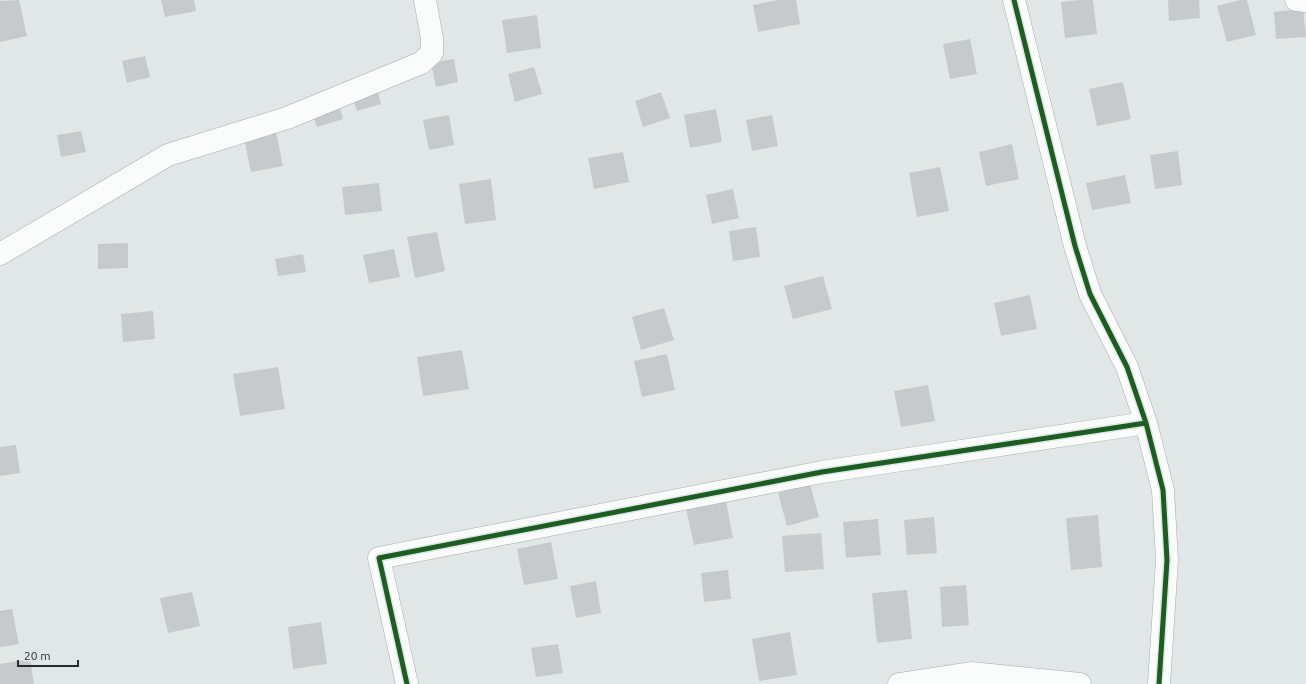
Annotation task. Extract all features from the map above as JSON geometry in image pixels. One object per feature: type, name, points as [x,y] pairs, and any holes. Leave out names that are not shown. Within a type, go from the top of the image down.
[{"type":"street","points":[[0,254],[168,155],[287,118],[421,63],[432,53],[432,38],[425,0]]},
{"type":"street","points":[[1014,0],[1073,239],[1090,294],[1127,367],[1146,423],[1163,490],[1167,560],[1160,684]]},
{"type":"street","points":[[1296,0],[1306,1]]},
{"type":"street","points":[[407,684],[379,558],[822,472],[1146,423]]},
{"type":"street","points":[[899,684],[971,673],[1080,684]]},
{"type":"building","points":[[19,0],[27,36],[0,42],[0,1]]},
{"type":"building","points":[[161,0],[194,0],[196,11],[165,17]]},
{"type":"building","points":[[779,0],[796,0],[800,24],[758,32],[753,5]]},
{"type":"building","points":[[1093,0],[1097,34],[1065,38],[1061,2]]},
{"type":"building","points":[[1168,0],[1199,0],[1200,18],[1169,21]]},
{"type":"building","points":[[1240,0],[1247,0],[1256,35],[1227,42],[1217,6]]},
{"type":"building","points":[[1303,9],[1306,37],[1276,39],[1274,12]]},
{"type":"building","points":[[537,15],[541,48],[507,53],[502,20]]},
{"type":"building","points":[[970,39],[977,74],[950,79],[943,44]]},
{"type":"building","points":[[145,56],[150,77],[127,83],[122,61]]},
{"type":"building","points":[[454,59],[458,82],[436,87],[431,63]]},
{"type":"building","points":[[534,67],[542,94],[515,102],[508,74]]},
{"type":"building","points":[[1123,82],[1131,119],[1097,126],[1089,89]]},
{"type":"building","points":[[377,89],[381,104],[357,111],[352,96]]},
{"type":"building","points":[[661,92],[670,118],[643,127],[635,101]]},
{"type":"building","points":[[339,104],[343,119],[317,127],[312,112]]},
{"type":"building","points":[[716,109],[722,142],[690,148],[684,115]]},
{"type":"building","points":[[449,115],[454,145],[429,150],[423,120]]},
{"type":"building","points":[[772,115],[778,146],[752,151],[746,120]]},
{"type":"building","points":[[81,131],[86,152],[61,157],[57,135]]},
{"type":"building","points":[[276,132],[283,166],[251,172],[244,138]]},
{"type":"building","points":[[1012,144],[1019,179],[986,186],[979,152]]},
{"type":"building","points":[[1178,151],[1182,185],[1155,189],[1150,155]]},
{"type":"building","points":[[623,152],[629,182],[594,189],[588,158]]},
{"type":"building","points":[[940,167],[949,211],[917,217],[909,173]]},
{"type":"building","points":[[1125,175],[1131,203],[1092,210],[1086,183]]},
{"type":"building","points":[[491,179],[496,220],[465,224],[459,184]]},
{"type":"building","points":[[379,183],[382,211],[345,215],[342,187]]},
{"type":"building","points":[[733,189],[739,218],[712,224],[706,195]]},
{"type":"building","points":[[756,227],[760,257],[733,261],[729,231]]},
{"type":"building","points":[[437,232],[445,271],[415,278],[407,237]]},
{"type":"building","points":[[128,243],[128,268],[98,269],[98,244]]},
{"type":"building","points":[[394,249],[400,277],[369,283],[363,255]]},
{"type":"building","points":[[303,254],[306,272],[278,276],[275,259]]},
{"type":"building","points":[[823,276],[832,309],[793,319],[784,286]]},
{"type":"building","points":[[1030,295],[1037,329],[1001,336],[994,303]]},
{"type":"building","points":[[664,308],[674,340],[641,350],[632,317]]},
{"type":"building","points":[[153,311],[155,339],[123,342],[121,314]]},
{"type":"building","points":[[462,350],[469,389],[423,396],[417,357]]},
{"type":"building","points":[[667,354],[675,390],[642,397],[634,361]]},
{"type":"building","points":[[278,367],[285,409],[240,416],[233,374]]},
{"type":"building","points":[[928,385],[935,421],[901,427],[894,391]]},
{"type":"building","points":[[16,445],[20,473],[0,476],[0,447]]},
{"type":"building","points":[[810,484],[819,517],[787,526],[778,493]]},
{"type":"building","points":[[726,501],[733,538],[694,545],[686,508]]},
{"type":"building","points":[[1098,515],[1102,567],[1071,570],[1066,518]]},
{"type":"building","points":[[934,517],[937,553],[907,555],[904,520]]},
{"type":"building","points":[[878,519],[881,555],[846,558],[843,522]]},
{"type":"building","points":[[821,533],[824,569],[785,572],[782,536]]},
{"type":"building","points":[[551,542],[558,579],[524,585],[517,549]]},
{"type":"building","points":[[728,570],[731,599],[704,602],[701,573]]},
{"type":"building","points":[[596,581],[601,613],[576,618],[570,586]]},
{"type":"building","points":[[966,585],[969,625],[942,627],[940,587]]},
{"type":"building","points":[[907,590],[912,639],[877,643],[872,593]]},
{"type":"building","points":[[192,592],[200,626],[168,633],[160,598]]},
{"type":"building","points":[[12,609],[19,644],[0,647],[0,611]]},
{"type":"building","points":[[321,622],[327,664],[293,669],[288,627]]},
{"type":"building","points":[[790,632],[797,675],[759,681],[752,639]]},
{"type":"building","points":[[558,644],[563,673],[536,677],[531,648]]},
{"type":"building","points":[[30,659],[34,684],[0,684],[0,664]]},
{"type":"cycle path","points":[[1014,0],[1075,246],[1090,294],[1127,367],[1146,423],[1163,490],[1167,560],[1159,684]]},
{"type":"cycle path","points":[[407,684],[379,558],[822,472],[1146,423]]}]
